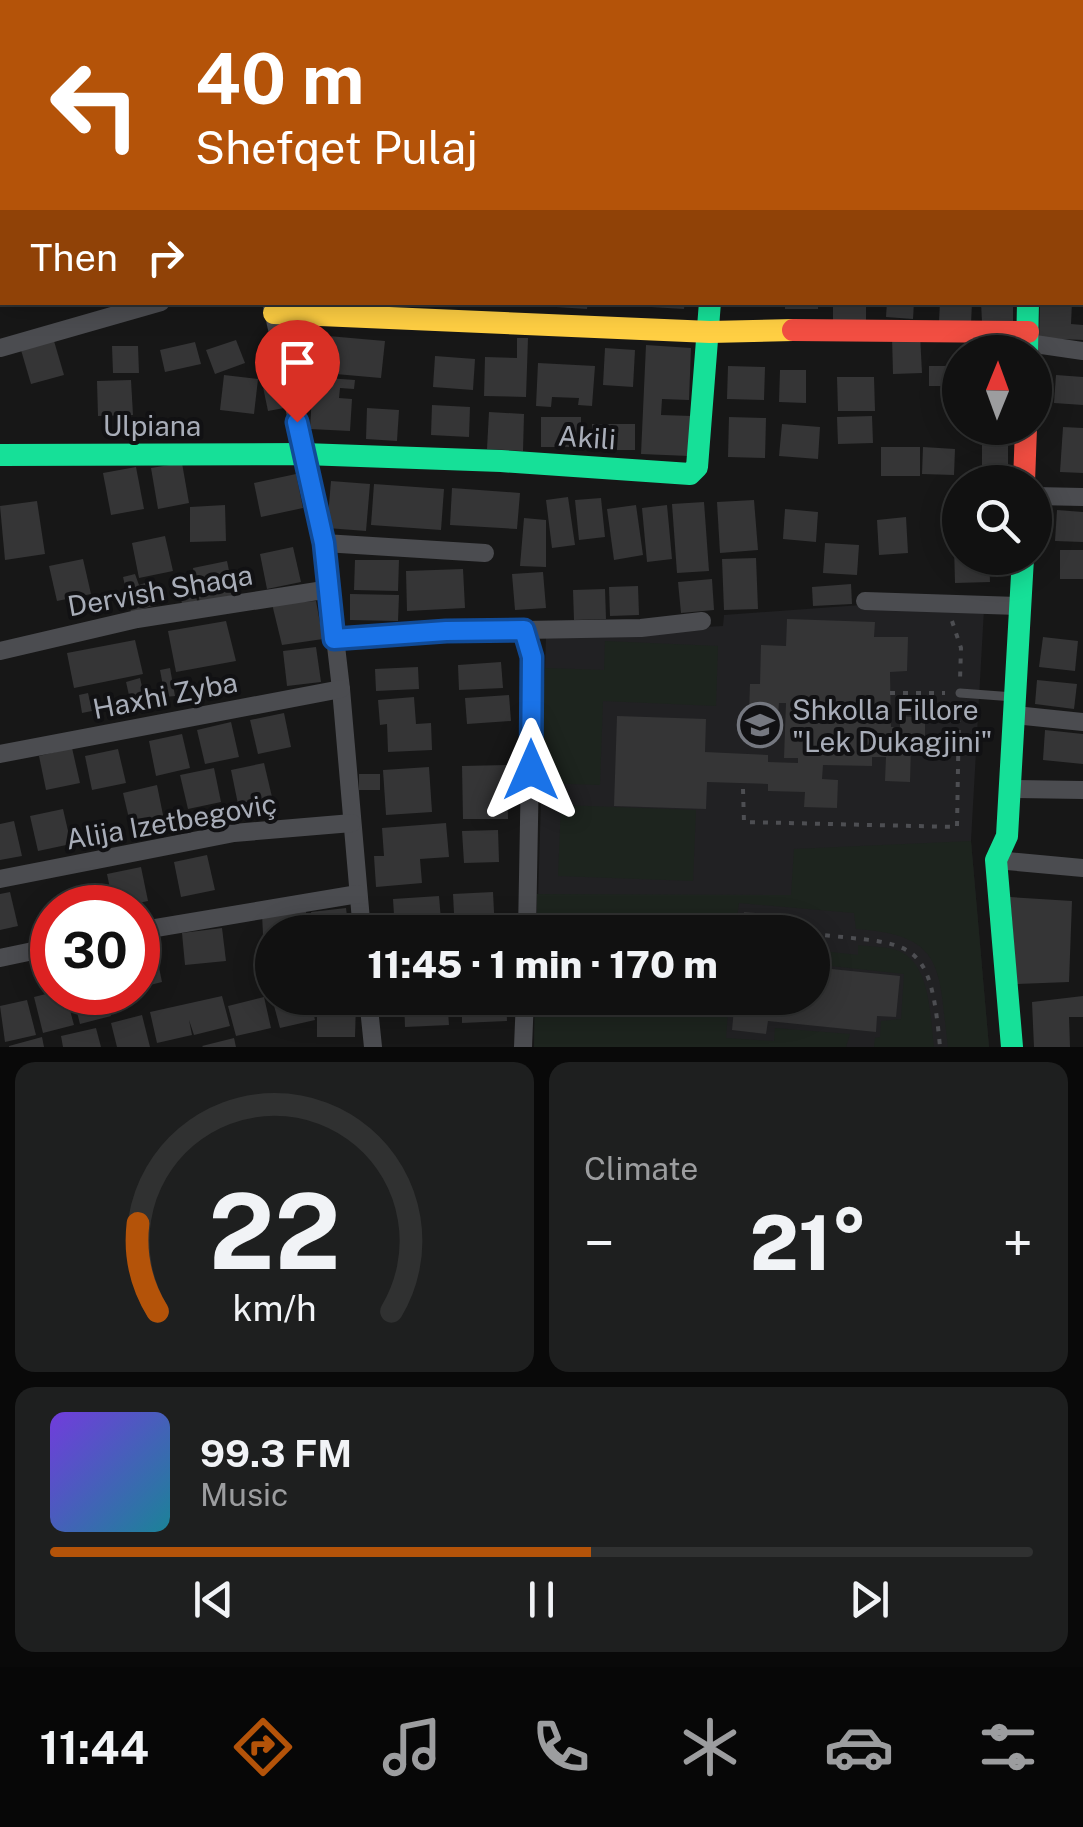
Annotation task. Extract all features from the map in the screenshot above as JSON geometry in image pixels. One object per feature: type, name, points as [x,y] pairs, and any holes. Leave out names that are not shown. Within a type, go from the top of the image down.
[{"type":"street","points":[[0,348],[151,305]]},
{"type":"street","name":"Akili","points":[[304,454],[690,474],[697,467],[710,305]]},
{"type":"street","points":[[1028,305],[1028,335]]},
{"type":"street","points":[[360,915],[324,543],[272,308],[422,311],[710,332],[856,329],[942,336]]},
{"type":"street","points":[[1052,346],[1083,351]]},
{"type":"street","name":"Ulpiana","points":[[0,455],[304,454]]},
{"type":"street","points":[[1052,496],[1083,497]]},
{"type":"street","points":[[324,543],[485,553]]},
{"type":"street","points":[[1012,1047],[996,860],[1006,836],[1022,575]]},
{"type":"street","name":"Dervish Shaqa","points":[[0,650],[136,619],[330,588]]},
{"type":"street","points":[[865,601],[1020,606]]},
{"type":"street","points":[[334,639],[446,631],[641,628],[702,622]]},
{"type":"street","points":[[524,630],[532,657],[527,915]]},
{"type":"street","name":"Haxhi Zyba","points":[[0,754],[341,689]]},
{"type":"street","points":[[1016,706],[1083,722]]},
{"type":"street","points":[[1010,789],[1083,790]]},
{"type":"street","name":"Alija Izetbegoviç","points":[[0,879],[234,834],[352,824]]},
{"type":"street","points":[[996,860],[1083,868]]},
{"type":"street","points":[[160,927],[358,894]]},
{"type":"street","points":[[0,958],[30,952]]},
{"type":"street","points":[[370,1015],[373,1047]]},
{"type":"street","points":[[522,1047],[523,1015]]},
{"type":"lane","points":[[960,694],[1016,706]]},
{"type":"path","points":[[743,788],[744,822],[958,827],[961,648],[951,616]]},
{"type":"path","points":[[890,693],[960,694]]},
{"type":"path","points":[[830,936],[897,944],[912,951],[922,963],[933,993],[940,1047]]},
{"type":"shaded area","name":"Shkolla Fillore \"Lek Dukagjini\"","points":[[861,605],[984,609],[971,841],[989,1047],[534,1047],[535,1015],[830,1015],[830,915],[538,915],[546,636],[723,626],[724,615]]},
{"type":"shaded area","points":[[605,641],[718,646],[716,706],[603,701],[600,785],[540,783],[545,668],[604,670]]},
{"type":"shaded area","points":[[561,805],[696,810],[693,881],[558,876]]},
{"type":"shaded area","points":[[971,841],[989,1047],[948,1047],[942,997],[932,961],[907,939],[856,929],[854,913],[739,903],[737,915],[537,915],[537,894],[791,895],[794,849]]},
{"type":"shaded area","points":[[858,945],[884,947],[910,958],[927,993],[934,1047],[874,1047],[875,1038],[880,1037],[881,1021],[901,1019],[904,974],[830,966],[830,952],[858,955]]},
{"type":"shaded area","points":[[535,1015],[728,1015],[726,1038],[774,1041],[775,1028],[850,1034],[846,1047],[534,1047]]},
{"type":"building","points":[[541,305],[588,305],[587,309]]},
{"type":"building","points":[[651,305],[685,305],[684,309]]},
{"type":"building","points":[[785,305],[818,305],[818,309],[785,309]]},
{"type":"building","points":[[833,305],[866,305],[866,320],[833,320]]},
{"type":"building","points":[[887,305],[914,305],[913,319],[886,317]]},
{"type":"building","points":[[940,305],[972,305],[971,324],[939,322]]},
{"type":"building","points":[[981,305],[1013,305],[1013,321],[982,322]]},
{"type":"building","points":[[1040,305],[1072,305],[1071,324],[1083,325],[1083,340],[1039,335]]},
{"type":"building","points":[[920,335],[922,373],[893,374],[892,336]]},
{"type":"building","points":[[328,336],[385,341],[381,378],[324,373]]},
{"type":"building","points":[[517,338],[528,338],[526,397],[484,396],[485,357],[517,358]]},
{"type":"building","points":[[236,340],[245,363],[215,374],[206,350]]},
{"type":"building","points":[[54,341],[64,375],[31,384],[21,350]]},
{"type":"building","points":[[195,342],[201,364],[165,372],[160,350]]},
{"type":"building","points":[[646,345],[691,348],[689,400],[662,399],[661,415],[692,416],[689,456],[641,454]]},
{"type":"building","points":[[112,346],[138,346],[139,373],[113,373]]},
{"type":"building","points":[[605,348],[635,350],[633,387],[603,385]]},
{"type":"building","points":[[435,356],[475,359],[473,390],[433,387]]},
{"type":"building","points":[[538,363],[595,366],[592,406],[578,405],[579,398],[552,397],[551,407],[536,406]]},
{"type":"building","points":[[728,366],[765,367],[764,400],[727,399]]},
{"type":"building","points":[[929,366],[942,366],[942,386],[929,386]]},
{"type":"building","points":[[780,370],[806,370],[806,403],[779,402]]},
{"type":"building","points":[[224,375],[258,379],[254,414],[220,410]]},
{"type":"building","points":[[1056,375],[1083,377],[1083,405],[1054,403]]},
{"type":"building","points":[[313,377],[355,380],[354,389],[340,388],[339,398],[352,399],[350,431],[310,429]]},
{"type":"building","points":[[837,377],[874,377],[875,411],[838,411]]},
{"type":"building","points":[[278,379],[284,408],[268,411],[262,382]]},
{"type":"building","points":[[131,380],[133,415],[98,416],[97,381]]},
{"type":"building","points":[[432,405],[470,407],[469,437],[431,435]]},
{"type":"building","points":[[367,408],[399,410],[397,441],[366,439]]},
{"type":"building","points":[[489,412],[524,414],[523,451],[487,449]]},
{"type":"building","points":[[872,416],[873,443],[838,444],[837,417]]},
{"type":"building","points":[[541,417],[581,417],[581,447],[541,447]]},
{"type":"building","points":[[729,417],[766,418],[765,458],[728,457]]},
{"type":"building","points":[[592,424],[635,424],[635,450],[592,450]]},
{"type":"building","points":[[782,424],[820,427],[818,459],[779,456]]},
{"type":"building","points":[[1063,427],[1083,428],[1083,473],[1060,472]]},
{"type":"building","points":[[982,445],[1008,445],[1008,465],[982,465]]},
{"type":"building","points":[[881,447],[920,447],[920,476],[881,476]]},
{"type":"building","points":[[923,447],[955,449],[954,465],[942,465],[942,475],[922,474]]},
{"type":"building","points":[[182,463],[189,503],[158,509],[151,468]]},
{"type":"building","points":[[136,467],[144,509],[111,515],[103,473]]},
{"type":"building","points":[[296,474],[303,508],[261,517],[254,483]]},
{"type":"building","points":[[331,481],[370,484],[366,531],[327,528]]},
{"type":"building","points":[[374,484],[444,489],[441,530],[371,525]]},
{"type":"building","points":[[452,488],[520,493],[517,529],[450,525]]},
{"type":"building","points":[[568,497],[575,545],[552,548],[546,500]]},
{"type":"building","points":[[601,498],[605,537],[579,540],[575,500]]},
{"type":"building","points":[[754,500],[758,550],[720,553],[717,502]]},
{"type":"building","points":[[37,501],[45,554],[5,560],[0,506]]},
{"type":"building","points":[[704,502],[709,571],[677,573],[672,504]]},
{"type":"building","points":[[225,505],[226,541],[190,542],[190,507]]},
{"type":"building","points":[[636,505],[643,555],[614,560],[607,509]]},
{"type":"building","points":[[667,505],[672,559],[647,562],[642,508]]},
{"type":"building","points":[[785,509],[818,512],[816,542],[783,539]]},
{"type":"building","points":[[1057,510],[1083,512],[1083,542],[1055,541]]},
{"type":"building","points":[[906,517],[908,553],[879,555],[877,520]]},
{"type":"building","points":[[524,518],[546,520],[546,567],[520,566]]},
{"type":"building","points":[[165,536],[173,571],[139,578],[132,543]]},
{"type":"building","points":[[825,543],[859,545],[857,575],[823,573]]},
{"type":"building","points":[[293,547],[301,582],[267,589],[260,554]]},
{"type":"building","points":[[1060,550],[1083,550],[1083,579],[1060,579]]},
{"type":"building","points":[[756,558],[758,609],[724,610],[722,559]]},
{"type":"building","points":[[83,559],[91,594],[57,601],[49,566]]},
{"type":"building","points":[[355,560],[399,560],[398,591],[354,590]]},
{"type":"building","points":[[227,561],[234,595],[200,603],[193,568]]},
{"type":"building","points":[[463,569],[465,608],[407,611],[406,571]]},
{"type":"building","points":[[543,572],[546,608],[515,610],[512,574]]},
{"type":"building","points":[[135,574],[139,585],[151,581],[157,605],[131,612],[123,577]]},
{"type":"building","points":[[955,575],[990,575],[990,582],[955,583]]},
{"type":"building","points":[[192,576],[197,601],[182,604],[177,578]]},
{"type":"building","points":[[712,579],[714,610],[681,613],[678,582]]},
{"type":"building","points":[[851,584],[852,604],[813,606],[812,587]]},
{"type":"building","points":[[638,586],[639,615],[610,616],[609,587]]},
{"type":"building","points":[[605,589],[606,619],[574,620],[573,590]]},
{"type":"building","points":[[350,594],[399,595],[398,621],[350,620]]},
{"type":"building","points":[[316,601],[323,639],[282,645],[272,604]]},
{"type":"building","points":[[787,619],[875,622],[874,637],[908,637],[907,671],[890,672],[891,727],[900,727],[900,716],[925,718],[925,747],[911,747],[910,782],[885,781],[886,757],[872,757],[872,766],[823,765],[822,779],[838,780],[837,808],[804,807],[805,792],[768,791],[768,784],[707,782],[706,809],[614,806],[617,716],[706,719],[705,752],[768,755],[768,762],[798,763],[798,758],[784,758],[786,703],[779,703],[778,715],[749,714],[750,684],[760,684],[761,645],[786,646]]},
{"type":"building","points":[[226,621],[236,661],[176,672],[168,631]]},
{"type":"building","points":[[1043,637],[1078,641],[1075,671],[1039,667]]},
{"type":"building","points":[[135,640],[143,674],[74,688],[67,653]]},
{"type":"building","points":[[316,647],[321,682],[287,686],[283,651]]},
{"type":"building","points":[[501,662],[503,688],[459,690],[458,665]]},
{"type":"building","points":[[418,667],[419,689],[376,691],[375,669]]},
{"type":"building","points":[[170,668],[175,696],[165,697],[160,670]]},
{"type":"building","points":[[140,678],[145,700],[131,704],[126,682]]},
{"type":"building","points":[[1037,680],[1077,684],[1074,709],[1035,704]]},
{"type":"building","points":[[88,693],[92,711],[82,713],[79,695]]},
{"type":"building","points":[[509,695],[511,721],[467,724],[465,698]]},
{"type":"building","points":[[414,697],[416,724],[431,723],[432,750],[388,752],[387,724],[380,725],[378,700]]},
{"type":"building","points":[[284,713],[291,747],[258,754],[250,720]]},
{"type":"building","points":[[231,722],[239,757],[205,764],[197,730]]},
{"type":"building","points":[[1045,730],[1083,734],[1083,764],[1043,760]]},
{"type":"building","points":[[182,734],[190,768],[156,776],[149,741]]},
{"type":"building","points":[[72,748],[80,783],[46,790],[39,756]]},
{"type":"building","points":[[118,749],[126,783],[92,790],[85,756]]},
{"type":"building","points":[[264,763],[272,797],[238,804],[231,770]]},
{"type":"building","points":[[507,765],[508,819],[463,819],[462,766]]},
{"type":"building","points":[[429,767],[432,812],[386,815],[383,770]]},
{"type":"building","points":[[214,768],[221,802],[188,809],[180,775]]},
{"type":"building","points":[[359,774],[380,774],[380,790],[359,790]]},
{"type":"building","points":[[157,785],[164,820],[131,827],[123,793]]},
{"type":"building","points":[[63,809],[71,844],[38,851],[30,816]]},
{"type":"building","points":[[14,821],[22,856],[0,860],[0,824]]},
{"type":"building","points":[[446,823],[449,857],[420,859],[422,883],[376,887],[374,856],[384,856],[382,828]]},
{"type":"building","points":[[498,830],[499,862],[464,863],[462,831]]},
{"type":"building","points":[[207,855],[215,890],[181,897],[174,862]]},
{"type":"building","points":[[141,867],[145,885],[109,885],[107,874]]},
{"type":"building","points":[[10,892],[18,926],[0,930],[0,894]]},
{"type":"building","points":[[493,892],[494,915],[454,915],[453,894]]},
{"type":"building","points":[[439,896],[441,915],[394,915],[393,899]]},
{"type":"building","points":[[1010,897],[1072,901],[1069,982],[1017,984]]},
{"type":"building","points":[[346,908],[347,915],[311,915],[311,912]]},
{"type":"building","points":[[306,912],[306,915],[262,915]]},
{"type":"building","points":[[222,928],[226,961],[185,965],[182,933]]},
{"type":"building","points":[[830,969],[900,976],[896,1017],[877,1016],[876,1032],[768,1021],[766,1034],[732,1030],[733,1015],[830,1015]]},
{"type":"building","points":[[222,996],[230,1026],[194,1035],[189,1020],[192,1035],[157,1043],[151,1015],[160,1015],[160,1010]]},
{"type":"building","points":[[1083,996],[1083,1017],[1069,1017],[1070,1047],[1034,1047],[1032,1002]]},
{"type":"building","points":[[255,999],[255,1015],[268,1015],[271,1028],[236,1036],[228,1006]]},
{"type":"building","points":[[27,1000],[36,1035],[5,1042],[0,1006]]},
{"type":"building","points":[[38,1015],[71,1015],[74,1025],[43,1033]]},
{"type":"building","points":[[78,1015],[111,1015],[111,1016],[80,1024]]},
{"type":"building","points":[[142,1015],[150,1047],[117,1047],[111,1023]]},
{"type":"building","points":[[277,1015],[314,1015],[315,1020],[280,1028]]},
{"type":"building","points":[[317,1015],[356,1015],[355,1037],[317,1037]]},
{"type":"building","points":[[405,1015],[448,1015],[449,1025],[405,1027]]},
{"type":"building","points":[[462,1015],[507,1015],[507,1021],[462,1023]]},
{"type":"building","points":[[96,1028],[101,1047],[63,1047],[61,1036]]},
{"type":"building","points":[[42,1037],[44,1047],[9,1047],[9,1046]]},
{"type":"building","points":[[234,1038],[236,1047],[202,1046]]},
{"type":"traffic: fast","points":[[0,455],[304,454],[501,461],[690,474],[697,467],[710,305]]},
{"type":"traffic: fast","points":[[1027,335],[1028,305]]},
{"type":"traffic: fast","points":[[1012,1047],[996,860],[1007,836],[1022,575]]},
{"type":"traffic: slow","points":[[274,313],[710,332],[793,330]]},
{"type":"traffic: jam","points":[[793,330],[1028,332]]},
{"type":"traffic: jam","points":[[1025,445],[1025,465]]},
{"type":"place","name":"Shkolla Fillore \"Lek Dukagjini\"","points":[[760,725]]},
{"type":"route","points":[[297,422],[324,543],[334,639],[524,630],[532,657],[531,770]]}]
